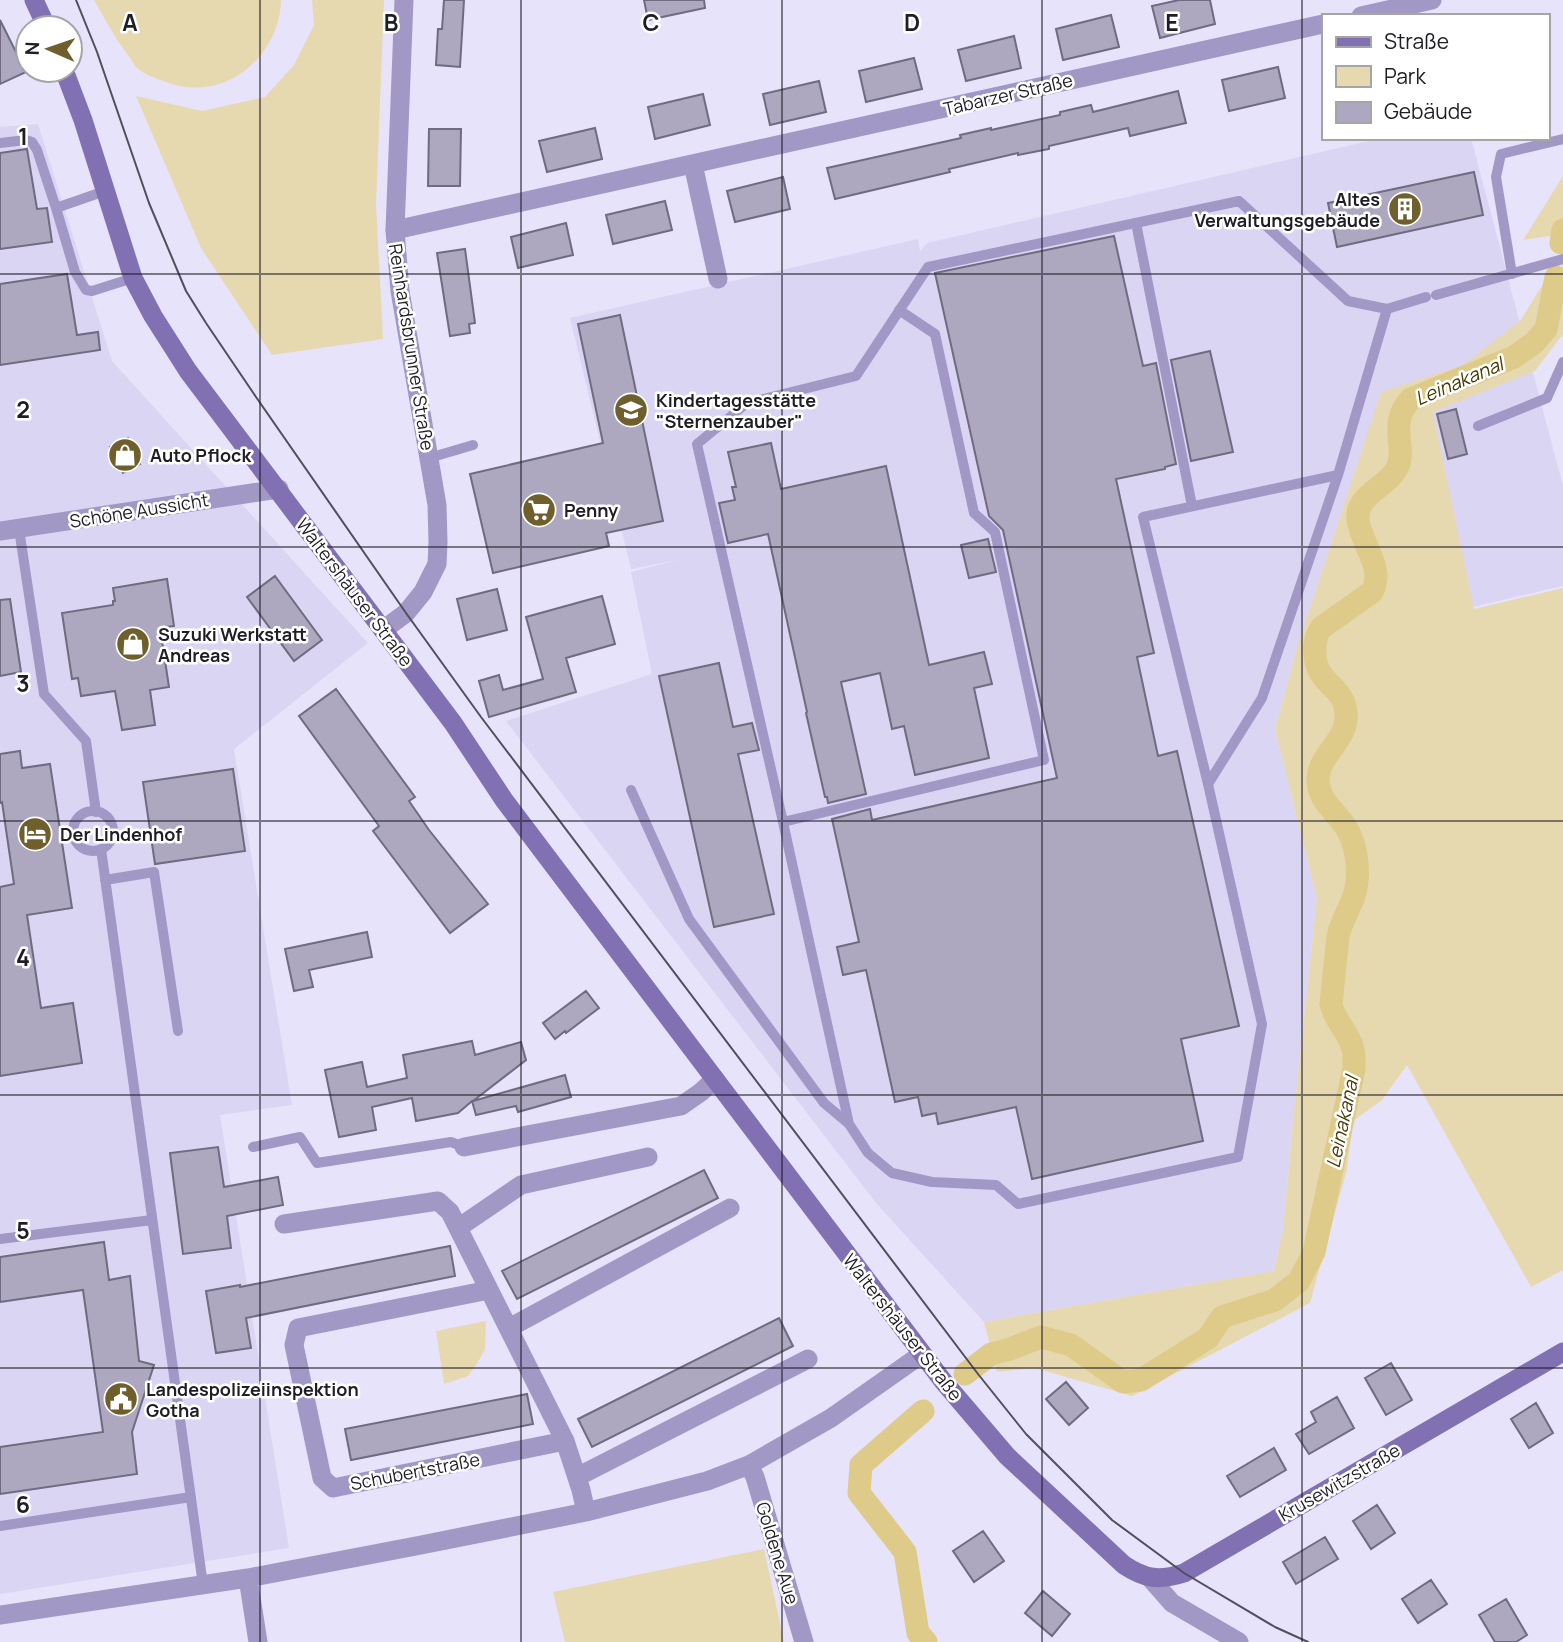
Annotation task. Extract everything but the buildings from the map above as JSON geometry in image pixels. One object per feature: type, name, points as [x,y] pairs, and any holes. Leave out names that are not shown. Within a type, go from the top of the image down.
[{"type":"main road","name":"Waltershäuser Straße","points":[[69,84],[133,278],[153,316],[188,371],[453,723],[512,810],[943,1381],[1007,1455],[1124,1565],[1150,1578]]},
{"type":"main road","name":"Krusewitzstraße","points":[[1150,1578],[1184,1573],[1563,1352]]},
{"type":"street","name":"Reinhardsbrunner Straße","points":[[383,630],[406,613],[423,592],[437,564],[438,521],[400,291],[395,230],[404,0]]},
{"type":"street","points":[[1370,14],[1432,0]]},
{"type":"street","name":"Tabarzer Straße","points":[[395,230],[1322,24]]},
{"type":"street","points":[[693,164],[718,279]]},
{"type":"street","name":"Schöne Aussicht","points":[[9,530],[279,489]]},
{"type":"street","points":[[464,1147],[681,1105],[715,1079]]},
{"type":"street","points":[[458,1228],[521,1185],[648,1157]]},
{"type":"street","points":[[284,1224],[438,1201],[450,1212],[565,1441],[586,1512]]},
{"type":"street","points":[[509,1328],[730,1208]]},
{"type":"street","name":"Schubertstraße","points":[[489,1290],[298,1328],[293,1345],[321,1478],[333,1488],[565,1441]]},
{"type":"street","points":[[0,1615],[248,1578],[586,1512],[707,1481],[749,1465],[831,1418],[922,1354]]},
{"type":"street","points":[[577,1477],[808,1359]]},
{"type":"street","name":"Goldene Aue","points":[[749,1465],[755,1477],[804,1642]]},
{"type":"street","points":[[248,1578],[258,1642]]},
{"type":"street","points":[[1150,1578],[1172,1603],[1239,1642]]},
{"type":"lane","points":[[1512,274],[1496,177],[1501,154],[1563,139]]},
{"type":"lane","points":[[0,143],[26,140],[32,142],[37,150],[75,272],[86,290],[133,278]]},
{"type":"lane","points":[[56,208],[105,191]]},
{"type":"lane","points":[[849,1124],[697,444],[747,403],[856,376],[928,267],[1239,201],[1348,302],[1387,309],[1563,259]]},
{"type":"lane","points":[[1136,223],[1192,506]]},
{"type":"lane","points":[[1208,784],[1262,698],[1338,475],[1387,309]]},
{"type":"lane","points":[[783,822],[1044,760],[995,532],[974,513],[935,334],[899,310]]},
{"type":"lane","points":[[1478,426],[1547,398],[1563,362]]},
{"type":"lane","points":[[429,458],[473,445]]},
{"type":"lane","points":[[631,790],[689,919],[824,1103],[849,1124],[868,1153],[892,1173],[932,1182],[996,1185],[1018,1204],[1238,1157],[1262,1024],[1208,784],[1143,517],[1338,475]]},
{"type":"lane","points":[[9,530],[44,694],[86,741],[96,812]]},
{"type":"lane","points":[[96,812],[104,815],[111,824],[113,835],[101,849],[86,850],[77,844],[72,834],[75,822],[82,814],[96,812]]},
{"type":"lane","points":[[101,849],[203,1585]]},
{"type":"lane","points":[[105,880],[153,872],[178,1031]]},
{"type":"lane","points":[[253,1147],[300,1137],[317,1163],[451,1142],[464,1147]]},
{"type":"lane","points":[[0,1239],[152,1220]]},
{"type":"lane","points":[[0,1526],[191,1497]]},
{"type":"shaded area","points":[[38,124],[112,361],[368,643],[234,749],[292,1105],[220,1115],[289,1548],[0,1594],[0,127]]},
{"type":"shaded area","points":[[1373,140],[1472,140],[1563,486],[1563,586],[1297,648],[1275,729],[1317,898],[1283,1230],[1274,1271],[984,1322],[876,1203],[506,721],[652,674],[631,572],[677,560],[631,569],[570,318],[918,239],[920,251],[927,243]]},
{"type":"green space","points":[[94,0],[281,0],[278,21],[270,40],[259,57],[244,71],[227,81],[207,87],[187,87],[155,78],[137,68]]},
{"type":"green space","points":[[312,0],[384,0],[376,204],[383,339],[272,355],[201,248],[136,96],[202,111],[265,97],[294,65],[314,25]]},
{"type":"green space","points":[[1563,176],[1563,234],[1523,240]]},
{"type":"green space","points":[[1563,278],[1563,334],[1535,371],[1433,412],[1474,609],[1563,588],[1563,1270],[1531,1287],[1407,1065],[1382,1100],[1353,1121],[1347,1169],[1310,1303],[1132,1396],[1035,1368],[997,1372],[984,1322],[1274,1271],[1283,1230],[1317,898],[1275,729],[1297,648],[1381,392],[1463,365],[1520,321],[1545,281]]},
{"type":"green space","points":[[486,1321],[485,1350],[476,1365],[468,1376],[444,1384],[436,1331]]},
{"type":"green space","points":[[764,1549],[784,1642],[565,1642],[553,1592]]},
{"type":"waterway","name":"Leinakanal","points":[[1561,243],[1563,230]]},
{"type":"waterway","name":"Leinakanal","points":[[965,1374],[991,1354],[1041,1337],[1071,1345],[1123,1382],[1141,1380],[1208,1338],[1222,1317],[1275,1300],[1299,1281],[1314,1252],[1354,1069],[1353,1049],[1331,1004],[1338,936],[1356,888],[1357,861],[1350,835],[1321,794],[1318,780],[1323,762],[1343,731],[1346,712],[1340,695],[1319,671],[1316,663],[1316,640],[1321,628],[1372,592],[1376,574],[1360,530],[1358,512],[1366,498],[1396,470],[1400,454],[1400,418],[1404,408],[1411,399],[1514,357],[1534,343],[1546,329],[1556,277]]},
{"type":"waterway","name":"Leinakanal","points":[[923,1411],[861,1465],[859,1493],[905,1552],[918,1633],[926,1642]]},
{"type":"tram line","points":[[76,0],[97,52],[149,203],[186,291],[256,397],[481,717],[1026,1434],[1112,1520],[1184,1573],[1275,1627],[1308,1642]]},
{"type":"place","name":"Altes Verwaltungsgebäude","points":[[1405,209]]},
{"type":"place","name":"Kindertagesstätte \"Sternenzauber\"","points":[[631,410]]},
{"type":"place","name":"Auto Pflock","points":[[125,455]]},
{"type":"place","name":"Penny","points":[[539,510]]},
{"type":"place","name":"Suzuki Werkstatt Andreas","points":[[133,644]]},
{"type":"place","name":"Der Lindenhof","points":[[35,834]]},
{"type":"place","name":"Landespolizeiinspektion Gotha","points":[[121,1399]]}]
